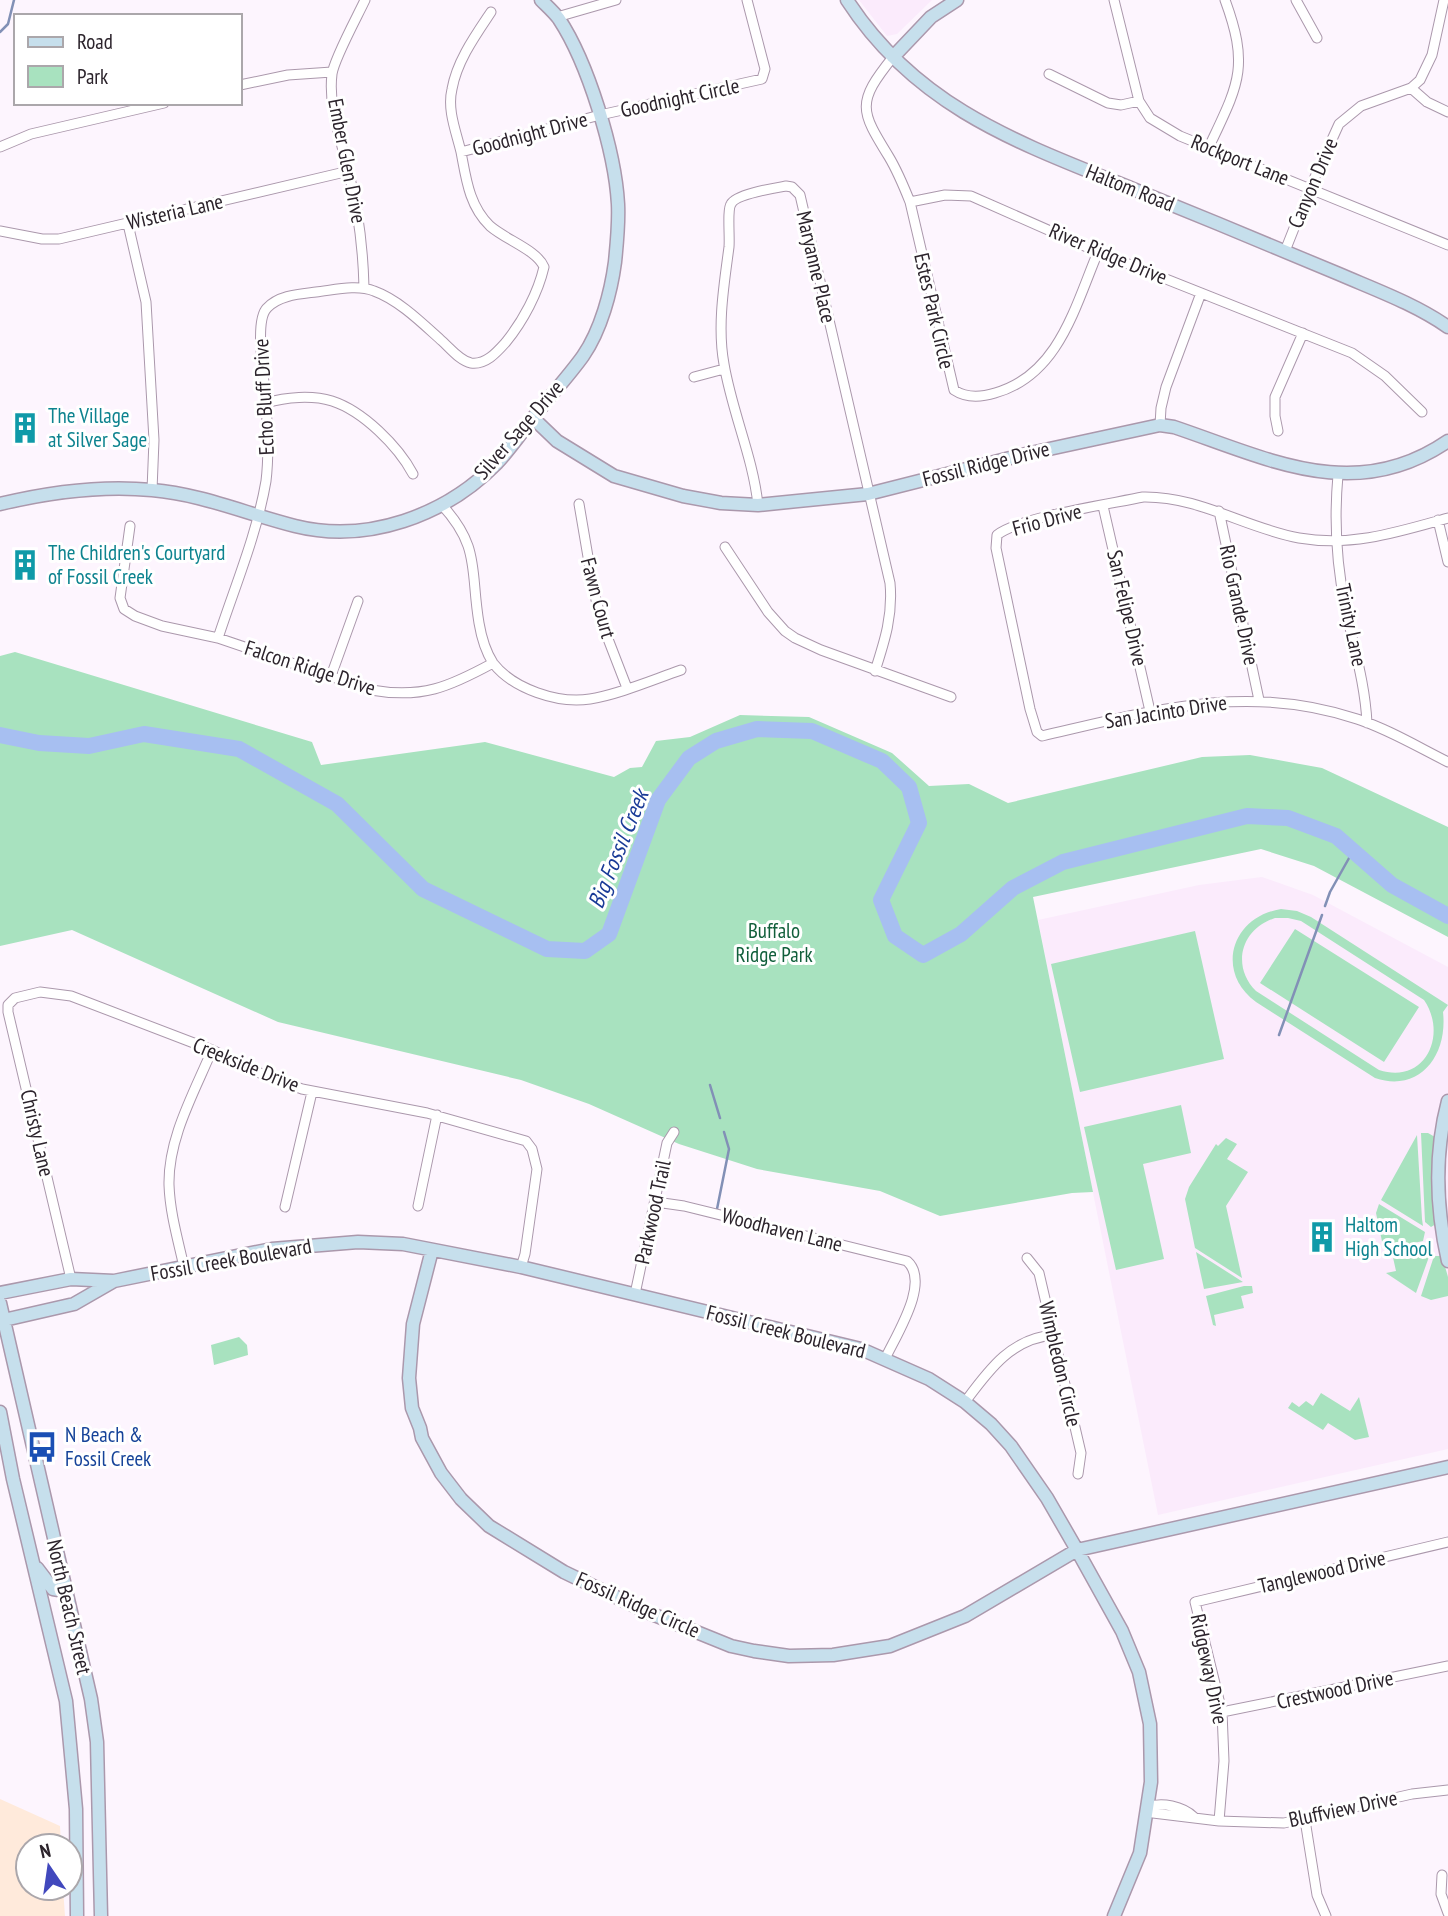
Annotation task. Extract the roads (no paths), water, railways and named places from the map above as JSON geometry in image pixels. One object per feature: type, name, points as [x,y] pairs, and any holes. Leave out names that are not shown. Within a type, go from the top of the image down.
[{"type":"main road","name":"Silver Sage Drive","points":[[0,504],[89,488],[152,490],[226,505],[309,529],[347,532],[409,521],[476,482],[496,463],[584,354],[611,291],[619,232],[615,175],[600,115],[579,59],[557,17],[541,0]]},
{"type":"main road","name":"Haltom Road","points":[[847,0],[867,29],[893,57],[943,100],[984,126],[1285,251],[1414,307],[1448,327]]},
{"type":"main road","points":[[893,57],[931,17],[957,0]]},
{"type":"main road","name":"Fossil Ridge Drive","points":[[533,418],[558,441],[614,476],[683,496],[721,503],[758,505],[868,494],[1026,454],[1160,425],[1174,427],[1290,466],[1338,475],[1396,467],[1414,461],[1448,441]]},
{"type":"main road","points":[[1448,1101],[1437,1200],[1448,1261]]},
{"type":"main road","name":"Fossil Creek Boulevard","points":[[0,1293],[71,1279],[114,1281],[272,1249],[358,1242],[403,1244],[521,1267],[861,1349],[929,1379],[965,1402],[1011,1446],[1047,1498],[1077,1550],[1122,1631],[1139,1672],[1150,1724],[1149,1807],[1140,1853],[1114,1916]]},
{"type":"main road","name":"Fossil Ridge Circle","points":[[432,1250],[413,1324],[409,1378],[412,1408],[422,1438],[441,1474],[461,1499],[489,1526],[564,1572],[647,1612],[731,1646],[789,1656],[833,1655],[890,1646],[965,1616],[1077,1550],[1448,1467]]},
{"type":"main road","name":"Fossil Creek Boulevard","points":[[2,1321],[74,1304],[114,1281]]},
{"type":"main road","name":"North Beach Street","points":[[0,1303],[90,1699],[97,1742],[101,1916]]},
{"type":"main road","name":"North Beach Street","points":[[0,1412],[13,1479],[66,1701],[76,1809],[77,1916]]},
{"type":"main road","points":[[34,1565],[53,1589],[65,1591]]},
{"type":"street","name":"Ember Glen Drive","points":[[364,288],[362,241],[349,171],[337,132],[332,72],[365,0]]},
{"type":"street","points":[[557,17],[616,0]]},
{"type":"street","name":"Goodnight Circle","points":[[600,115],[762,79],[765,69],[747,0]]},
{"type":"street","name":"Rockport Lane","points":[[1114,0],[1139,101],[1150,118],[1165,128],[1209,147],[1448,245]]},
{"type":"street","points":[[1209,147],[1238,81],[1239,44],[1225,0]]},
{"type":"street","points":[[1296,0],[1317,38]]},
{"type":"street","points":[[1444,0],[1427,68],[1411,88],[1427,102],[1448,112]]},
{"type":"street","points":[[364,288],[377,292],[414,316],[470,363],[489,359],[511,336],[530,304],[544,267],[541,259],[499,233],[480,213],[464,175],[452,117],[450,102],[458,68],[491,12]]},
{"type":"street","name":"Estes Park Circle","points":[[893,57],[875,80],[867,97],[865,110],[868,123],[899,175],[909,202],[954,390],[961,395],[986,396],[1008,389],[1032,376],[1059,342],[1098,251]]},
{"type":"street","points":[[242,85],[289,75],[332,72]]},
{"type":"street","points":[[1049,74],[1108,103],[1121,105],[1139,101]]},
{"type":"street","name":"Canyon Drive","points":[[1285,251],[1334,132],[1346,117],[1361,106],[1411,88]]},
{"type":"street","points":[[0,147],[31,134],[155,105]]},
{"type":"street","name":"Goodnight Drive","points":[[461,152],[600,115]]},
{"type":"street","name":"Wisteria Lane","points":[[0,232],[60,239],[349,171]]},
{"type":"street","name":"Maryanne Place","points":[[758,505],[749,454],[724,369],[720,338],[730,237],[729,206],[749,194],[786,186],[792,187],[800,195],[880,538],[891,600],[889,627],[875,671]]},
{"type":"street","name":"River Ridge Drive","points":[[909,202],[945,195],[971,196],[1098,251],[1352,353],[1368,363],[1422,412]]},
{"type":"street","points":[[128,224],[147,313],[154,440],[152,490]]},
{"type":"street","name":"Echo Bluff Drive","points":[[218,638],[259,516],[267,467],[266,403],[260,340],[262,315],[265,309],[301,293],[364,288]]},
{"type":"street","points":[[1160,425],[1166,387],[1201,293]]},
{"type":"street","points":[[1278,431],[1275,397],[1303,333]]},
{"type":"street","points":[[694,377],[724,369]]},
{"type":"street","points":[[266,403],[291,398],[319,398],[346,407],[374,427],[407,461],[413,474]]},
{"type":"street","name":"Trinity Lane","points":[[1338,475],[1336,542],[1345,602],[1364,682],[1367,723]]},
{"type":"street","name":"Frio Drive","points":[[1042,736],[1037,732],[1030,709],[997,556],[997,536],[1005,529],[1025,522],[1143,497],[1195,503],[1299,538],[1336,542],[1384,537],[1443,519]]},
{"type":"street","points":[[441,504],[458,522],[471,552],[480,626],[494,663],[509,677],[528,689],[559,698],[590,699],[681,670]]},
{"type":"street","name":"Fawn Court","points":[[579,504],[594,592],[603,626],[627,688]]},
{"type":"street","name":"San Felipe Drive","points":[[1103,506],[1150,711]]},
{"type":"street","name":"Rio Grande Drive","points":[[1219,511],[1259,700]]},
{"type":"street","points":[[1443,519],[1448,562]]},
{"type":"street","name":"Falcon Ridge Drive","points":[[130,526],[120,598],[124,609],[135,616],[162,626],[218,638],[371,690],[412,694],[438,689],[459,682],[494,663]]},
{"type":"street","points":[[725,547],[768,612],[785,631],[821,650],[951,697]]},
{"type":"street","points":[[331,676],[358,601]]},
{"type":"street","name":"San Jacinto Drive","points":[[1042,736],[1196,703],[1259,700],[1333,712],[1367,723],[1448,762]]},
{"type":"street","name":"Creekside Drive","points":[[22,995],[40,992],[71,996],[212,1051],[266,1076],[312,1092],[437,1115],[526,1141],[537,1162],[525,1255],[521,1267]]},
{"type":"street","name":"Christy Lane","points":[[22,995],[8,1005],[8,1012],[71,1279]]},
{"type":"street","points":[[184,1266],[170,1200],[172,1152],[178,1130],[212,1051]]},
{"type":"street","points":[[285,1208],[312,1092]]},
{"type":"street","points":[[418,1206],[437,1115]]},
{"type":"street","name":"Parkwood Trail","points":[[635,1294],[667,1143],[674,1132]]},
{"type":"street","name":"Woodhaven Lane","points":[[656,1202],[684,1206],[906,1261],[915,1273],[915,1292],[885,1359]]},
{"type":"street","name":"Wimbledon Circle","points":[[1027,1258],[1039,1273],[1054,1335],[1081,1453],[1078,1474]]},
{"type":"street","points":[[965,1402],[1004,1355],[1024,1342],[1054,1335]]},
{"type":"street","name":"Tanglewood Drive","points":[[1195,1602],[1448,1542]]},
{"type":"street","name":"Ridgeway Drive","points":[[1195,1602],[1222,1712],[1224,1761],[1219,1821]]},
{"type":"street","name":"Crestwood Drive","points":[[1222,1712],[1448,1666]]},
{"type":"street","name":"Bluffview Drive","points":[[1149,1807],[1153,1813],[1219,1821],[1284,1823],[1412,1794],[1448,1790]]},
{"type":"street","points":[[1305,1819],[1317,1895],[1326,1916]]},
{"type":"street","points":[[1442,1875],[1441,1894],[1448,1913]]},
{"type":"waterway","points":[[0,32],[8,24],[14,0]]},
{"type":"waterway","name":"Big Fossil Creek","points":[[0,735],[39,743],[89,746],[144,734],[239,749],[337,804],[423,889],[547,949],[585,951],[609,934],[658,800],[689,758],[716,741],[757,729],[812,731],[882,761],[909,787],[919,823],[881,900],[895,936],[923,955],[961,934],[1013,888],[1063,862],[1247,816],[1288,818],[1336,836],[1392,885],[1448,916]]},
{"type":"waterway","points":[[1325,906],[1353,851]]},
{"type":"waterway","points":[[1279,1035],[1322,915]]},
{"type":"waterway","points":[[710,1085],[720,1118]]},
{"type":"waterway","points":[[717,1209],[729,1149],[724,1132]]},
{"type":"place","name":"The Village at Silver Sage","points":[[25,428]]},
{"type":"place","name":"The Children's Courtyard of Fossil Creek","points":[[25,565]]},
{"type":"place","name":"Haltom High School","points":[[1322,1237]]},
{"type":"place","name":"N Beach & Fossil Creek","points":[[42,1447]]},
{"type":"park label","name":"Buffalo Ridge Park","points":[[774,943]]}]
